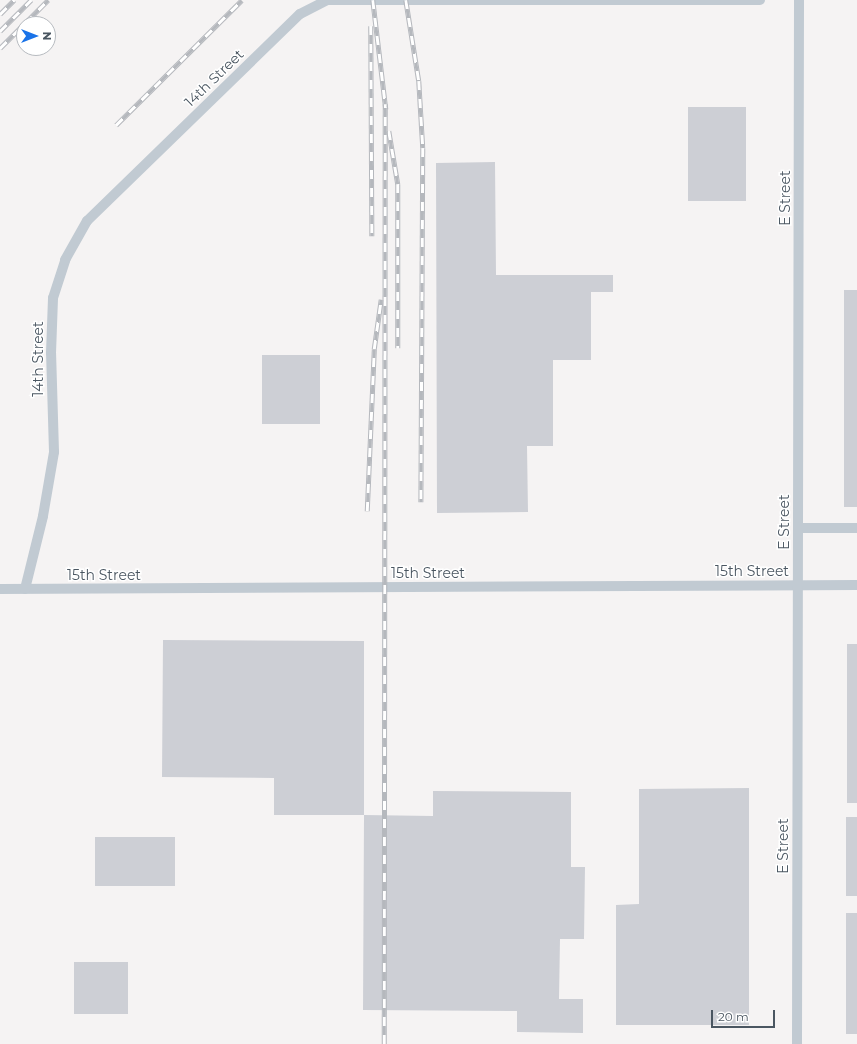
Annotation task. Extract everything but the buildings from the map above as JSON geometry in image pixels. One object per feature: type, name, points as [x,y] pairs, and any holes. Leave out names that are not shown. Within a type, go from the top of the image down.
[{"type":"lane","name":"14th Street","points":[[25,589],[43,516],[54,452],[51,354],[53,298],[65,260],[86,221],[300,14],[327,0],[760,0]]},
{"type":"lane","name":"E Street","points":[[797,1044],[799,0]]},
{"type":"lane","points":[[798,528],[857,528]]},
{"type":"lane","name":"15th Street","points":[[0,589],[857,585]]},
{"type":"railway","points":[[0,14],[14,0]]},
{"type":"railway","points":[[0,31],[31,0]]},
{"type":"railway","points":[[0,48],[48,0]]},
{"type":"railway","points":[[116,125],[242,0]]},
{"type":"railway","points":[[373,0],[386,109]]},
{"type":"railway","points":[[406,0],[419,81],[423,148],[421,502]]},
{"type":"railway","points":[[371,26],[372,236]]},
{"type":"railway","points":[[384,1044],[385,104]]},
{"type":"railway","points":[[389,131],[398,184],[398,348]]},
{"type":"railway","points":[[367,511],[374,349],[381,299]]}]
